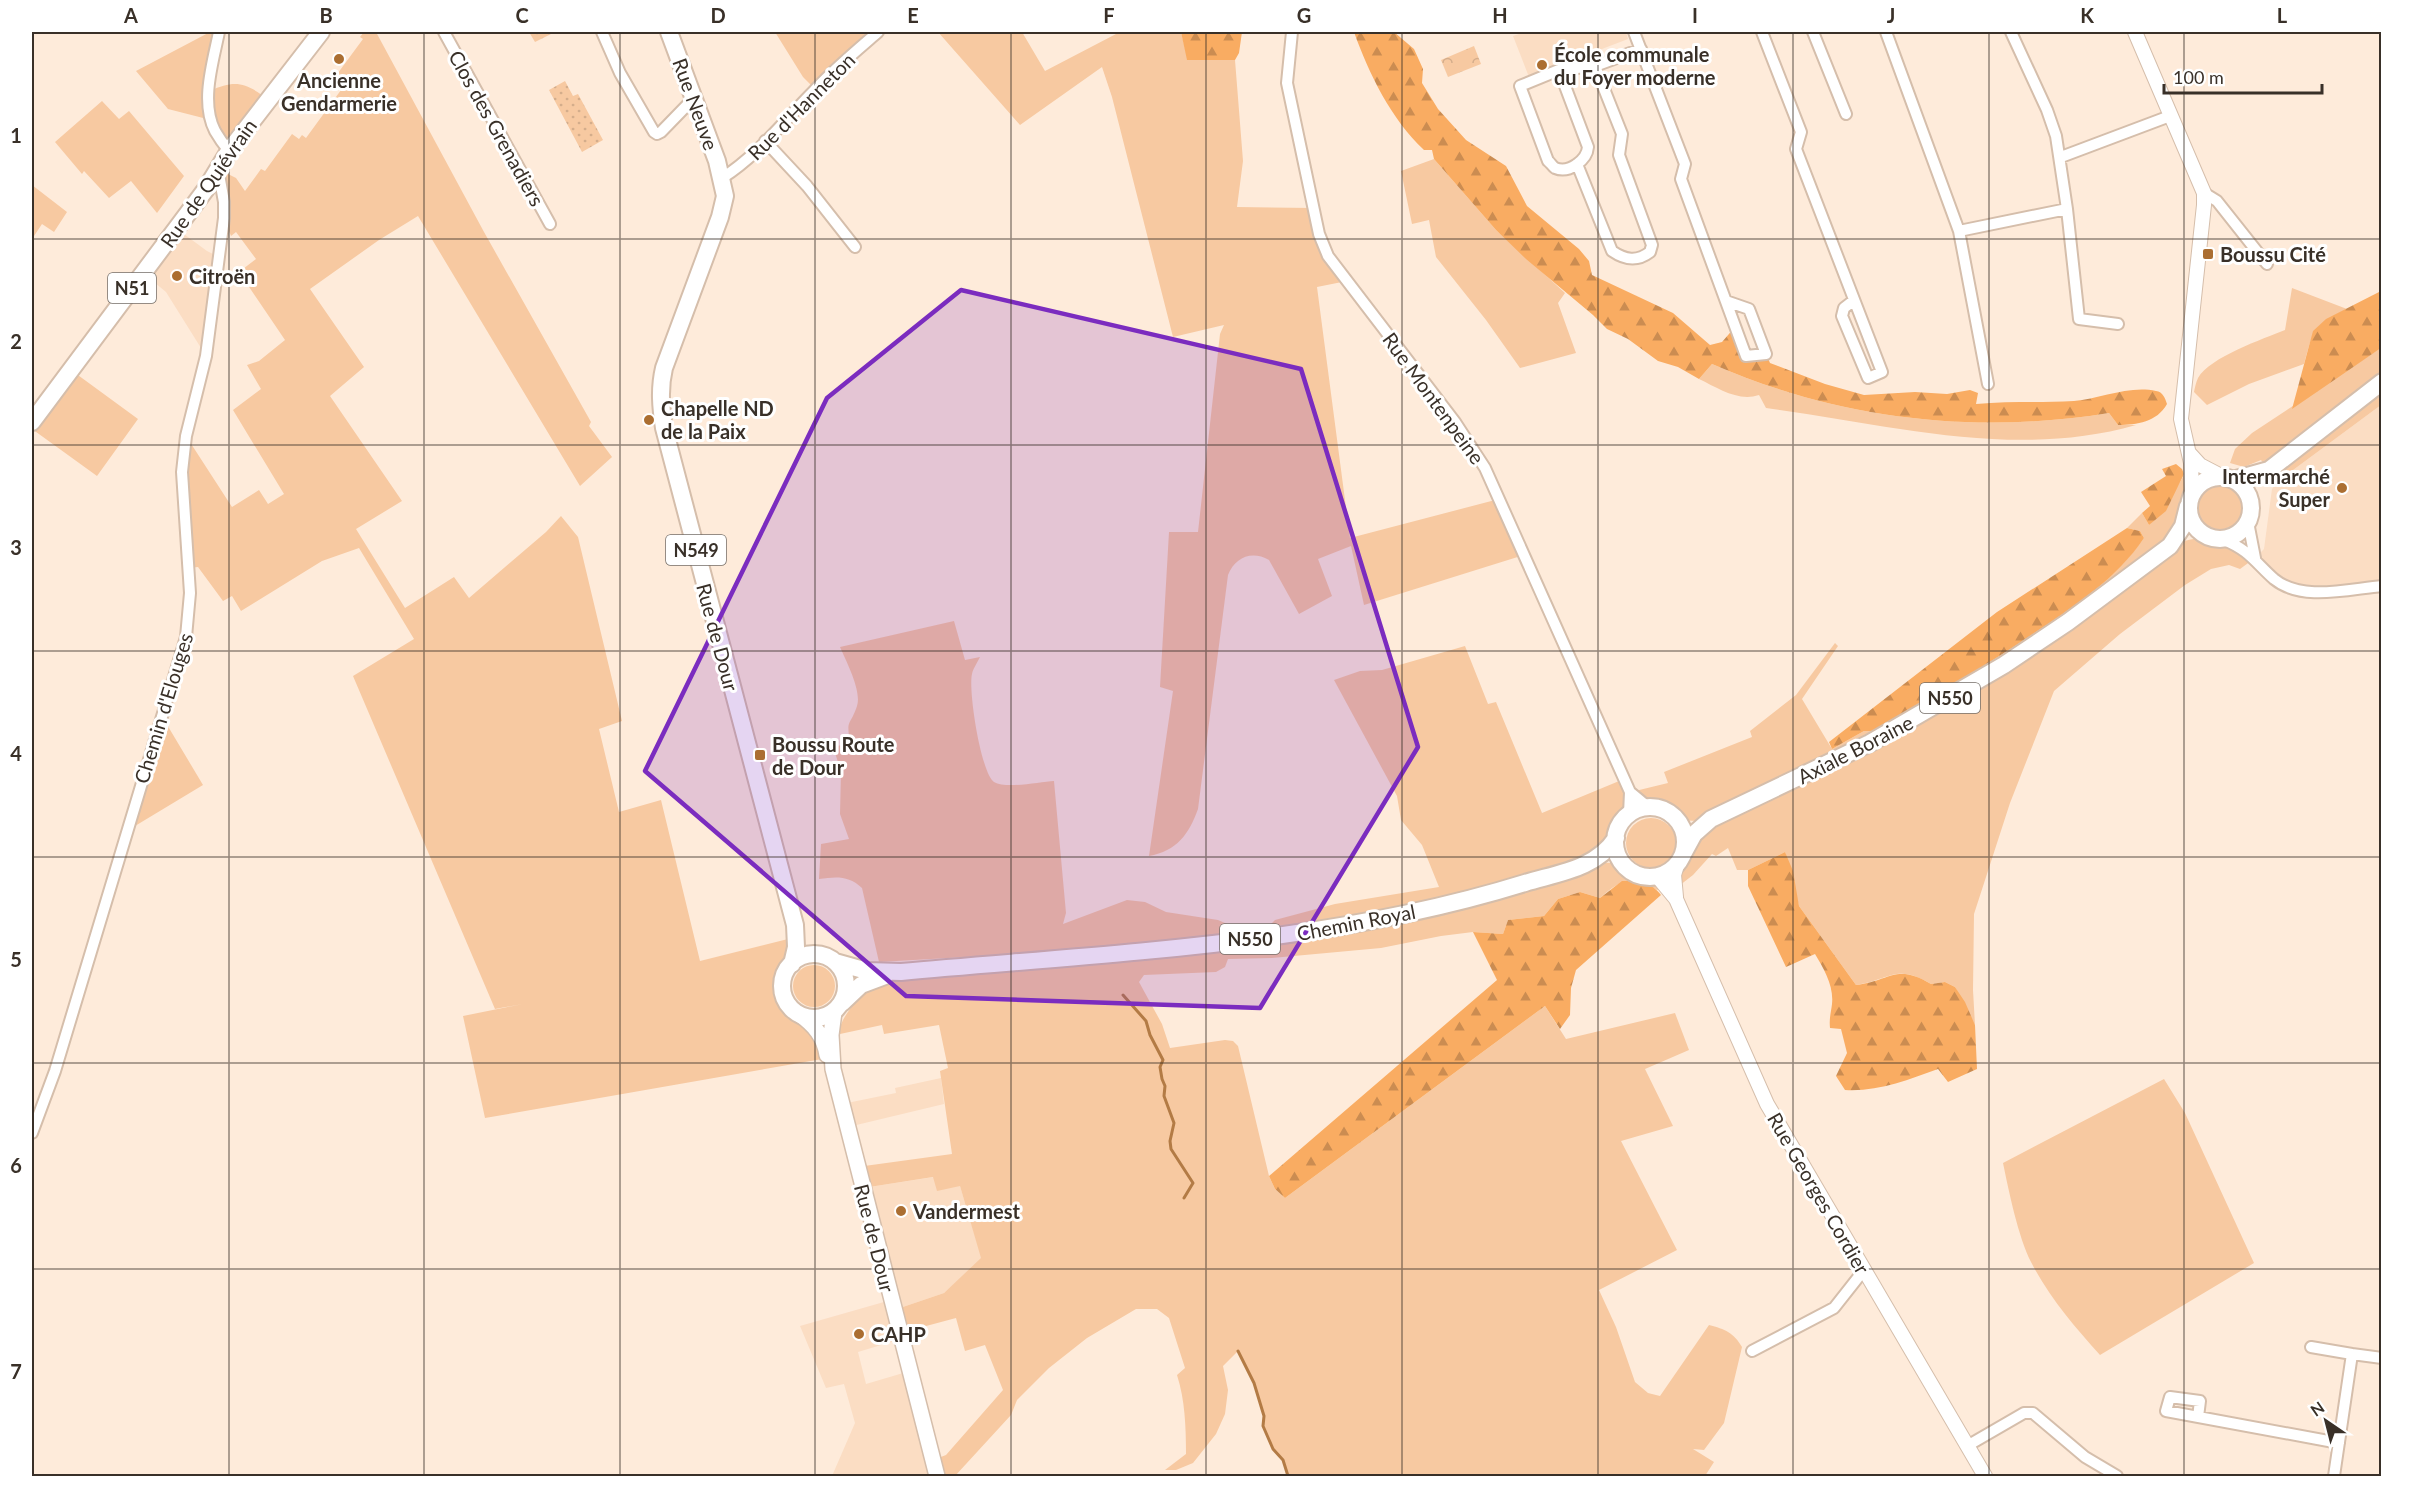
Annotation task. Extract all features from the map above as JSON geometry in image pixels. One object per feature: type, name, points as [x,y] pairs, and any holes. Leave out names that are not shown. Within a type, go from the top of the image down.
[{"type":"main road","name":"Rue de Quiévrain","points":[[229,152],[321,32]]},
{"type":"main road","name":"Rue Neuve","points":[[669,32],[715,152],[722,178]]},
{"type":"main road","name":"N51","points":[[217,167],[229,152]]},
{"type":"main road","name":"Rue de Quiévrain","points":[[32,406],[199,182],[217,167]]},
{"type":"main road","name":"Rue de Quiévrain","points":[[32,422],[206,189],[217,167]]},
{"type":"main road","name":"Rue de Dour","points":[[722,178],[724,202],[664,368],[661,380],[661,406],[664,429],[795,925],[796,947],[792,964]]},
{"type":"main road","points":[[2269,470],[2252,476],[2205,480],[2190,499],[2193,524],[2207,537],[2224,540],[2242,531],[2248,522],[2251,505],[2260,482],[2269,470],[2382,382]]},
{"type":"main road","points":[[2228,478],[2242,486],[2248,494],[2251,505]]},
{"type":"main road","name":"Axiale Boraine","points":[[2170,546],[2183,526],[2190,499]]},
{"type":"main road","name":"Axiale Boraine","points":[[1680,859],[1694,834],[1711,819],[1870,743],[1962,691],[2068,622],[2170,546],[2186,540],[2207,537]]},
{"type":"main road","points":[[1648,807],[1669,812],[1677,820],[1685,837],[1680,859],[1672,868],[1657,876],[1640,875],[1625,866],[1619,857],[1616,838],[1618,829],[1629,814],[1648,807]]},
{"type":"main road","name":"Axiale Boraine","points":[[1677,820],[1711,819]]},
{"type":"main road","name":"Chemin Royal","points":[[829,959],[867,971],[902,972],[1221,943],[1298,933],[1450,903],[1510,888],[1591,863],[1604,854],[1616,838]]},
{"type":"main road","name":"Chemin Royal","points":[[1591,863],[1625,866]]},
{"type":"main road","name":"Rue de Dour","points":[[795,925],[829,959]]},
{"type":"main road","points":[[807,956],[829,959],[845,977],[845,995],[838,1007],[831,1035],[833,1069],[820,1034],[813,1024],[799,1014],[786,1000],[783,990],[783,980],[792,964],[807,956]]},
{"type":"main road","name":"Chemin Royal","points":[[838,1007],[861,985],[902,972]]},
{"type":"main road","points":[[799,1014],[817,1018],[838,1007]]},
{"type":"main road","name":"Rue de Dour","points":[[833,1069],[937,1476]]},
{"type":"street","points":[[219,32],[210,79],[210,110],[215,131],[229,152]]},
{"type":"street","name":"Clos des Grenadiers","points":[[444,32],[550,224]]},
{"type":"street","points":[[602,32],[621,73],[654,132],[657,134],[662,132],[694,98]]},
{"type":"street","name":"Rue d'Hanneton","points":[[722,178],[737,168],[815,89],[878,32]]},
{"type":"street","name":"Rue Montenpeine","points":[[1292,32],[1287,83],[1315,217],[1329,256],[1455,422],[1485,468],[1630,792],[1648,807]]},
{"type":"street","points":[[1634,32],[1685,164],[1681,180],[1746,356],[1766,354],[1749,309],[1726,301]]},
{"type":"street","points":[[1762,32],[1801,132],[1796,149],[1882,372],[1868,378],[1842,316],[1844,308],[1853,301]]},
{"type":"street","points":[[1813,32],[1846,114]]},
{"type":"street","points":[[1886,32],[1959,231],[1988,384]]},
{"type":"street","points":[[2012,32],[2047,110],[2061,158],[2079,319],[2118,324]]},
{"type":"street","points":[[2135,32],[2204,193],[2182,402],[2182,428],[2189,453],[2190,499]]},
{"type":"street","points":[[1559,70],[1588,147],[1588,155],[1577,164],[1564,169],[1555,168],[1548,161],[1520,86],[1559,70],[1595,66],[1641,49]]},
{"type":"street","points":[[1577,164],[1612,251],[1629,259],[1638,259],[1650,252],[1652,245],[1619,155],[1622,134],[1595,66]]},
{"type":"street","points":[[2061,158],[2170,116]]},
{"type":"street","points":[[765,141],[807,186],[855,247]]},
{"type":"street","name":"Chemin d'Elouges","points":[[32,1133],[55,1071],[186,637],[190,593],[182,472],[186,436],[206,356],[224,218],[224,202],[217,167]]},
{"type":"street","points":[[2204,193],[2217,201],[2267,264]]},
{"type":"street","points":[[1959,231],[2067,209]]},
{"type":"street","points":[[2189,453],[2200,465],[2228,478]]},
{"type":"street","points":[[2248,522],[2255,558]]},
{"type":"street","points":[[2224,540],[2237,545],[2255,558],[2276,580],[2296,591],[2382,586]]},
{"type":"street","name":"Rue Montenpeine","points":[[1629,814],[1630,792]]},
{"type":"street","name":"Rue Georges Cordier","points":[[1676,899],[1674,875],[1680,859]]},
{"type":"street","name":"Rue Georges Cordier","points":[[1657,876],[1676,899],[1767,1104],[1985,1476]]},
{"type":"street","points":[[1752,1351],[1834,1308],[1864,1270]]},
{"type":"street","points":[[2311,1347],[2382,1358]]},
{"type":"street","points":[[2334,1476],[2352,1354]]},
{"type":"street","points":[[1967,1446],[2024,1413],[2033,1413],[2085,1457],[2117,1476]]},
{"type":"street","points":[[2198,1417],[2339,1443]]},
{"type":"highlighted area","points":[[961,290],[1301,369],[1418,747],[1260,1008],[906,996],[645,771],[827,398]]},
{"type":"shaded area","name":"École communale du Foyer moderne","points":[[1525,32],[1626,32],[1628,39],[1529,77],[1513,36]]},
{"type":"shaded area","points":[[177,229],[219,257],[206,356],[166,292],[143,273]]},
{"type":"shaded area","points":[[2381,405],[2381,586],[2296,591],[2255,558],[2264,549],[2272,489],[2277,482]]},
{"type":"shaded area","points":[[941,1078],[944,1104],[848,1127],[842,1104],[896,1093],[895,1088]]},
{"type":"shaded area","points":[[934,1177],[960,1186],[982,1259],[944,1293],[894,1310],[901,1339],[858,1352],[866,1384],[910,1371],[933,1476],[832,1476],[855,1423],[844,1384],[826,1388],[800,1326],[891,1300],[863,1188]]},
{"type":"green space","points":[[210,32],[219,32],[210,91],[227,85],[241,85],[269,100],[229,151],[211,120],[168,109],[136,71]]},
{"type":"green space","points":[[364,32],[376,32],[484,232],[591,422],[589,426],[612,457],[580,486],[418,216],[379,240],[310,289],[364,367],[330,396],[402,501],[356,529],[405,608],[454,577],[469,598],[546,532],[561,516],[578,537],[622,721],[599,729],[619,812],[661,800],[700,961],[796,937],[783,980],[783,990],[791,1008],[813,1025],[828,1058],[485,1118],[463,1016],[523,1004],[495,1009],[353,676],[414,639],[359,548],[322,561],[241,611],[232,596],[223,601],[198,567],[189,568],[186,436],[232,507],[259,490],[268,504],[284,494],[233,410],[261,389],[247,365],[259,361],[285,340],[239,272],[256,259],[236,232],[231,236],[224,218],[218,169],[236,178],[245,191],[261,169],[265,171],[292,134],[299,139],[302,135],[306,138],[341,90],[335,84],[339,79],[335,77],[363,39],[360,37]]},
{"type":"green space","points":[[529,32],[555,32],[535,42]]},
{"type":"green space","points":[[775,32],[878,32],[815,89],[803,77]]},
{"type":"green space","points":[[938,32],[1022,32],[1045,71],[1116,32],[1181,32],[1188,60],[1235,60],[1243,161],[1237,207],[1313,208],[1319,234],[1347,281],[1317,287],[1350,538],[1499,499],[1524,555],[1364,605],[1351,546],[1318,559],[1332,596],[1299,614],[1269,560],[1250,556],[1235,564],[1228,575],[1198,809],[1181,840],[1159,854],[1149,856],[1173,691],[1160,687],[1169,532],[1198,532],[1220,334],[1224,325],[1173,337],[1112,97],[1102,67],[1020,125]]},
{"type":"green space","points":[[1181,32],[1242,32],[1239,53],[1235,60],[1187,60]]},
{"type":"green space","points":[[1354,32],[1394,32],[1414,49],[1423,69],[1422,83],[1438,109],[1466,140],[1506,166],[1527,206],[1579,249],[1589,261],[1592,275],[1673,313],[1710,345],[1722,342],[1735,327],[1746,356],[1766,354],[1770,363],[1825,384],[1864,395],[1915,392],[1947,394],[1970,390],[1978,393],[1976,404],[2074,401],[2125,391],[2146,390],[2160,393],[2167,404],[2152,419],[2132,424],[2118,425],[2109,413],[2008,422],[1957,422],[1857,409],[1808,398],[1760,383],[1712,364],[1699,379],[1678,367],[1658,361],[1628,339],[1607,329],[1496,230],[1434,159],[1432,150],[1424,150],[1401,124],[1374,80]]},
{"type":"green space","points":[[1474,46],[1481,64],[1448,77],[1441,60]]},
{"type":"green space","points":[[565,81],[573,96],[578,94],[603,140],[582,152],[549,90]]},
{"type":"green space","points":[[102,101],[119,119],[129,111],[184,176],[157,213],[131,181],[109,198],[84,171],[82,174],[55,142]]},
{"type":"green space","points":[[1434,159],[1496,230],[1565,293],[1558,303],[1576,353],[1520,368],[1486,320],[1436,257],[1429,220],[1412,224],[1401,171]]},
{"type":"green space","points":[[32,185],[67,212],[54,232],[42,224],[32,239]]},
{"type":"green space","points":[[2292,288],[2347,309],[2316,329],[2304,364],[2249,384],[2207,405],[2194,392],[2198,378],[2204,370],[2225,356],[2285,330]]},
{"type":"green space","points":[[2381,291],[2381,348],[2292,409],[2313,331],[2326,319]]},
{"type":"green space","points":[[2381,348],[2381,405],[2277,482],[2261,460],[2244,467],[2230,463],[2235,449],[2252,433]]},
{"type":"green space","points":[[1712,364],[1760,383],[1808,398],[1907,417],[1957,422],[2008,422],[2109,413],[2118,425],[2136,425],[2090,435],[2044,439],[1997,439],[1905,430],[1766,408],[1759,395],[1743,397],[1721,390],[1699,379]]},
{"type":"green space","points":[[71,370],[138,419],[97,476],[32,429]]},
{"type":"green space","points":[[2191,463],[2192,493],[2172,545],[2196,538],[2215,539],[2234,546],[2255,558],[2240,569],[2229,565],[2211,569],[2185,585],[2120,634],[2054,691],[2010,803],[1974,914],[1975,1025],[1955,987],[1945,982],[1931,984],[1919,978],[1901,974],[1856,985],[1799,906],[1785,852],[1748,870],[1737,870],[1728,848],[1716,856],[1712,854],[1693,875],[1675,889],[1698,821],[1677,820],[1669,812],[1648,807],[1638,809],[1623,821],[1616,838],[1592,863],[1618,864],[1642,874],[1657,876],[1666,885],[1657,890],[1640,882],[1627,881],[1614,887],[1600,898],[1580,892],[1558,899],[1544,916],[1508,920],[1503,934],[1473,932],[1381,948],[1272,958],[1228,959],[1225,967],[1216,972],[1144,975],[1139,982],[1162,1024],[1170,1048],[1225,1040],[1233,1041],[1238,1046],[1269,1176],[1275,1189],[1285,1198],[1545,1006],[1566,1039],[1675,1013],[1689,1050],[1645,1069],[1673,1126],[1621,1141],[1677,1250],[1599,1290],[1616,1327],[1635,1382],[1648,1393],[1660,1396],[1709,1325],[1728,1332],[1742,1347],[1724,1423],[1704,1450],[1693,1449],[1714,1462],[1705,1476],[1288,1476],[1283,1460],[1273,1449],[1263,1426],[1264,1416],[1254,1383],[1238,1351],[1223,1366],[1228,1390],[1225,1414],[1216,1434],[1193,1463],[1176,1470],[1165,1470],[1186,1454],[1182,1394],[1177,1375],[1185,1368],[1169,1318],[1157,1309],[1136,1309],[1087,1338],[1049,1368],[1017,1400],[1011,1415],[955,1476],[937,1476],[933,1460],[946,1455],[1003,1390],[985,1345],[965,1351],[956,1318],[900,1333],[894,1310],[944,1293],[981,1258],[960,1186],[937,1191],[933,1177],[863,1188],[857,1167],[952,1154],[940,1071],[948,1068],[939,1025],[884,1034],[882,1025],[840,1034],[840,1028],[853,1005],[878,982],[1034,953],[879,962],[862,888],[847,879],[819,879],[821,844],[849,839],[840,814],[841,771],[833,747],[850,743],[848,730],[858,700],[853,676],[840,647],[954,621],[965,660],[980,657],[974,668],[971,683],[980,748],[989,775],[994,782],[1006,785],[1054,781],[1066,913],[1063,924],[1127,900],[1145,902],[1166,912],[1218,920],[1234,927],[1270,925],[1275,920],[1335,904],[1439,887],[1422,845],[1401,820],[1397,796],[1334,680],[1360,671],[1382,670],[1465,646],[1488,704],[1496,702],[1542,813],[1624,779],[1631,792],[1668,783],[1664,772],[1752,737],[1750,731],[1796,695],[1835,643],[1838,646],[1802,699],[1832,749],[1864,731],[1878,731],[2004,653],[2088,595],[2132,554],[2144,538],[2140,531],[2127,528],[2142,513],[2149,525],[2172,496]]},
{"type":"green space","points":[[2176,464],[2184,474],[2166,511],[2149,525],[2142,513],[2150,506],[2141,492],[2166,476],[2162,469]]},
{"type":"green space","points":[[2226,485],[2238,491],[2243,499],[2243,517],[2238,525],[2230,530],[2216,531],[2204,525],[2199,517],[2198,503],[2204,491],[2212,486]]},
{"type":"green space","points":[[2127,528],[2140,531],[2144,538],[2118,569],[2087,597],[2018,644],[1913,710],[1877,731],[1864,731],[1832,749],[1829,742],[1997,612]]},
{"type":"green space","points":[[163,718],[203,785],[135,826],[131,816]]},
{"type":"green space","points":[[1651,818],[1660,820],[1671,829],[1676,843],[1674,852],[1665,863],[1651,868],[1642,866],[1631,857],[1626,843],[1628,834],[1637,823]]},
{"type":"green space","points":[[1785,852],[1793,871],[1799,906],[1856,985],[1901,974],[1919,978],[1931,984],[1945,982],[1955,987],[1965,1002],[1975,1025],[1977,1069],[1948,1082],[1938,1069],[1881,1087],[1845,1090],[1836,1076],[1847,1053],[1841,1029],[1830,1028],[1832,997],[1825,972],[1815,954],[1786,967],[1748,886],[1748,870]]},
{"type":"green space","points":[[1622,881],[1648,885],[1661,895],[1576,970],[1571,988],[1570,1015],[1560,1029],[1545,1006],[1285,1198],[1275,1189],[1269,1176],[1497,980],[1473,932],[1503,934],[1508,920],[1544,916],[1558,899],[1580,892],[1600,898]]},
{"type":"green space","points":[[814,965],[829,971],[835,986],[829,1001],[814,1007],[799,1001],[793,986],[799,971]]},
{"type":"green space","points":[[2164,1079],[2185,1113],[2254,1263],[2100,1355],[2071,1322],[2031,1262],[2018,1227],[2003,1163]]},
{"type":"waterway","points":[[1123,995],[1146,1021],[1150,1035],[1163,1060],[1160,1067],[1165,1086],[1164,1096],[1174,1123],[1170,1141],[1171,1149],[1193,1183],[1184,1198]]},
{"type":"waterway","points":[[1238,1351],[1254,1383],[1264,1416],[1263,1426],[1273,1449],[1283,1460],[1288,1476]]},
{"type":"place","name":"Ancienne Gendarmerie","points":[[339,59]]},
{"type":"place","name":"École communale du Foyer moderne","points":[[1542,65]]},
{"type":"place","name":"Boussu Cité","points":[[2208,254]]},
{"type":"place","name":"Citroën","points":[[177,276]]},
{"type":"place","name":"Chapelle ND de la Paix","points":[[649,420]]},
{"type":"place","name":"Intermarché Super","points":[[2342,488]]},
{"type":"place","name":"Boussu Route de Dour","points":[[760,755]]},
{"type":"place","name":"Vandermest","points":[[901,1211]]},
{"type":"place","name":"CAHP","points":[[859,1334]]}]
